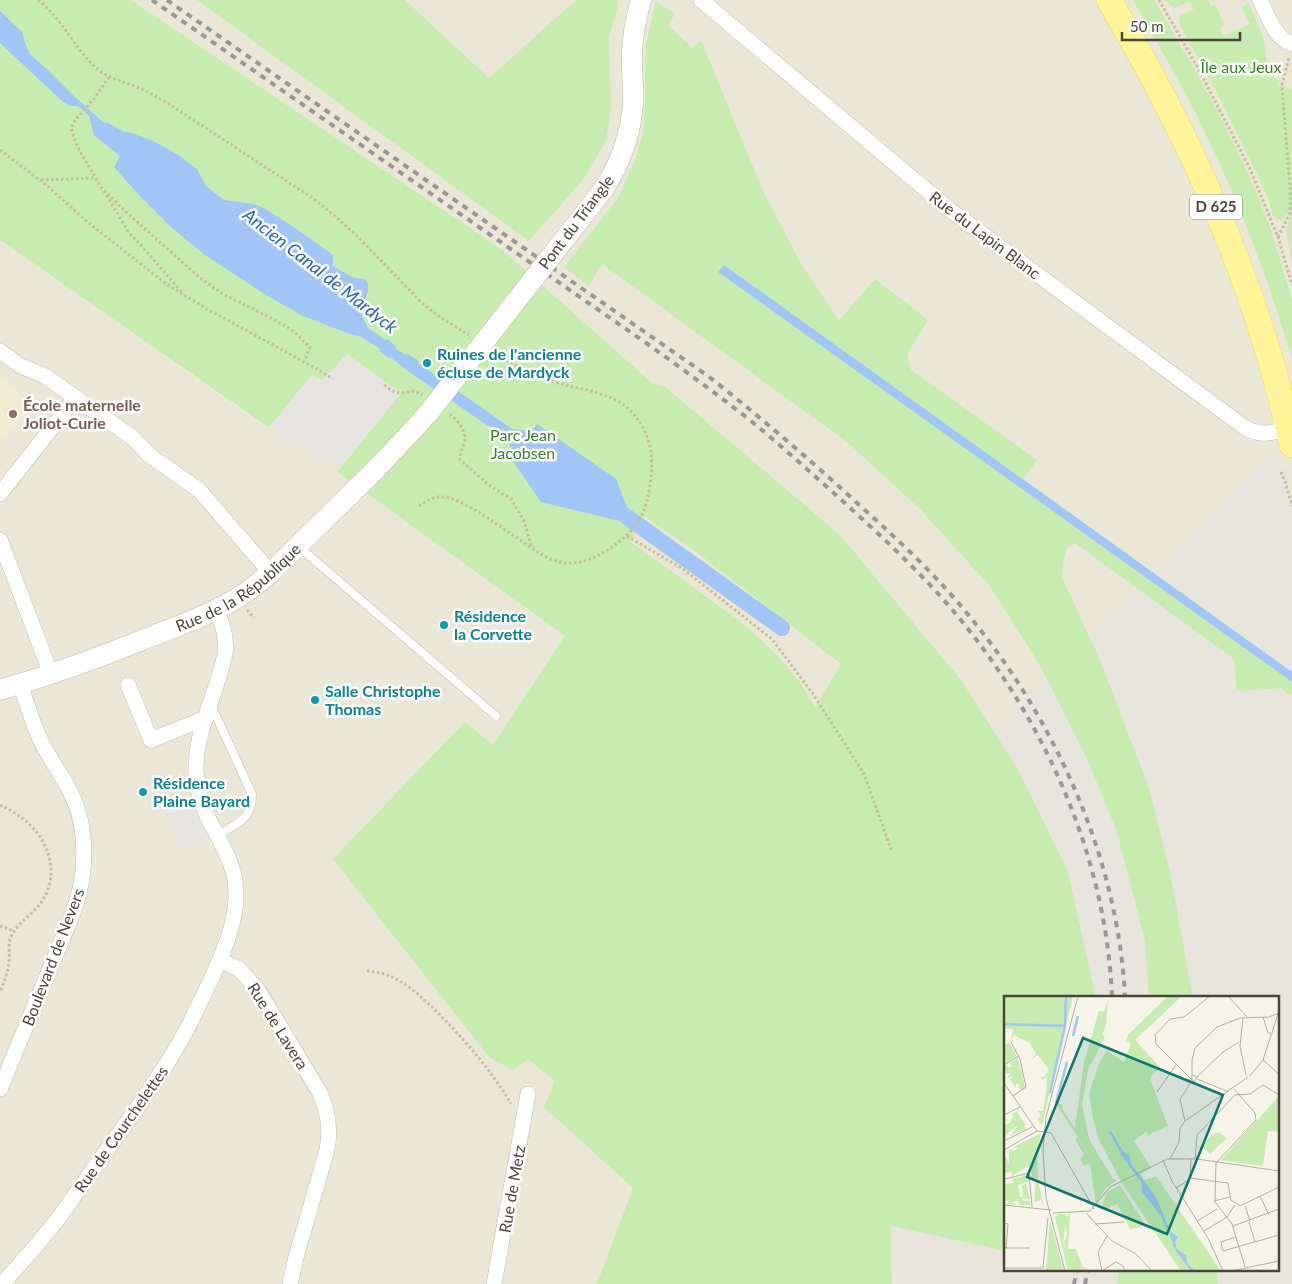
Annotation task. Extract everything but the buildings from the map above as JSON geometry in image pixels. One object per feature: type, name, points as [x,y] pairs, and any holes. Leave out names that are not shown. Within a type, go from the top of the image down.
[{"type":"main road","name":"D 625","points":[[1109,0],[1166,101],[1218,211],[1260,324],[1291,434]]},
{"type":"main road","name":"D 625","points":[[1125,0],[1187,112],[1238,224],[1260,281],[1292,385]]},
{"type":"street","name":"Pont du Triangle","points":[[433,406],[603,190],[614,172],[624,151],[629,131],[633,102],[632,42],[641,0]]},
{"type":"street","name":"Rue du Lapin Blanc","points":[[701,0],[950,210],[1244,427],[1257,433],[1291,434]]},
{"type":"street","points":[[1260,0],[1276,31],[1291,50]]},
{"type":"street","points":[[0,351],[22,366],[44,376],[132,438],[149,455],[199,490],[270,572]]},
{"type":"street","points":[[0,494],[75,398]]},
{"type":"street","name":"Rue de la République","points":[[0,690],[126,647],[194,620],[216,610],[247,591],[298,546],[397,448],[433,406]]},
{"type":"street","points":[[0,540],[51,674]]},
{"type":"street","points":[[216,610],[224,630],[226,645],[224,659],[197,756],[196,780],[201,800],[231,863],[235,880],[236,896],[233,920],[220,960]]},
{"type":"street","name":"Boulevard de Nevers","points":[[0,1089],[73,913],[84,866],[81,826],[73,797],[39,736],[20,684]]},
{"type":"street","points":[[128,685],[151,740],[208,711]]},
{"type":"street","name":"Rue de Courchelettes","points":[[2,1284],[60,1217],[162,1072],[191,1022],[220,960]]},
{"type":"street","name":"Rue de Lavera","points":[[220,960],[239,969],[258,990],[320,1093],[326,1111],[329,1132],[327,1150],[290,1284]]},
{"type":"street","name":"Rue de Metz","points":[[494,1284],[528,1094]]},
{"type":"lane","points":[[298,546],[496,716]]},
{"type":"lane","points":[[208,711],[252,794],[251,806],[247,815],[218,835]]},
{"type":"path","points":[[38,0],[50,10],[97,69],[109,77],[141,89],[166,102],[314,199],[358,237],[422,303],[471,337]]},
{"type":"path","points":[[1159,0],[1201,74],[1255,180],[1278,237],[1292,285]]},
{"type":"path","points":[[1278,237],[1289,215],[1291,202],[1282,85],[1291,50]]},
{"type":"path","points":[[109,77],[73,124],[72,132],[81,153],[119,218],[128,231],[184,295]]},
{"type":"path","points":[[0,150],[40,180],[90,224],[165,283],[206,309],[332,379]]},
{"type":"path","points":[[40,180],[96,178]]},
{"type":"path","points":[[101,187],[125,211],[214,288],[294,332],[310,347],[304,362]]},
{"type":"path","points":[[419,506],[440,497],[455,500],[485,516],[552,560],[563,563],[588,561],[597,557],[627,536],[642,515],[647,501],[652,459],[646,434],[633,413],[604,394],[546,379],[523,369],[494,352]]},
{"type":"path","points":[[384,385],[398,393],[403,394],[414,391],[459,424],[466,438],[460,453],[460,460],[489,485],[511,499],[524,521],[532,548]]},
{"type":"path","points":[[1281,472],[1292,506]]},
{"type":"path","points":[[1285,481],[1292,480]]},
{"type":"path","points":[[627,536],[683,569],[772,639],[813,694],[864,774],[892,852]]},
{"type":"path","points":[[0,805],[22,817],[34,828],[45,845],[50,864],[50,883],[44,899],[36,910],[14,931],[9,944],[8,970],[0,992]]},
{"type":"path","points":[[0,926],[14,931]]},
{"type":"path","points":[[367,971],[390,976],[398,980],[418,994],[441,1016],[492,1074],[511,1103],[523,1127]]},
{"type":"shaded area","points":[[131,0],[1292,0],[1292,473],[1269,456],[1112,616],[1098,626],[884,882],[892,1284],[0,1284],[0,240],[268,428],[270,426],[288,440],[300,444],[328,463],[331,460],[340,468],[337,472],[565,636],[800,682],[776,654],[744,624],[630,541],[645,517],[696,552],[840,663],[653,385],[504,251]]},
{"type":"shaded area","points":[[347,354],[401,393],[340,468],[331,460],[328,463],[300,444],[288,440],[270,426],[312,375],[322,381]]},
{"type":"shaded area","name":"École maternelle Joliot-Curie","points":[[0,375],[34,406],[0,442]]},
{"type":"shaded area","points":[[1269,455],[1292,473],[1292,1284],[892,1284],[884,882],[972,756],[1098,626],[1112,616]]},
{"type":"shaded area","points":[[193,802],[209,838],[181,850],[166,814]]},
{"type":"green space","name":"Parc Jean Jacobsen","points":[[0,0],[131,0],[504,251],[653,384],[664,386],[839,534],[961,680],[1018,769],[1068,872],[1095,994],[1095,996],[1004,996],[1004,1251],[891,1226],[892,1284],[597,1284],[633,1188],[544,1107],[555,1081],[528,1059],[513,1070],[490,1058],[333,859],[465,722],[493,745],[565,636],[337,472],[401,393],[347,355],[322,381],[312,375],[269,428],[0,240]],"holes":[[[645,517],[696,552],[841,664],[815,708],[800,682],[776,654],[744,624],[630,541]]]},
{"type":"green space","points":[[197,0],[405,0],[489,78],[576,0],[618,0],[609,37],[611,108],[606,141],[585,177],[529,241]]},
{"type":"green space","points":[[1133,0],[1154,0],[1208,93],[1242,160],[1272,232],[1292,301],[1292,360],[1273,298],[1226,178],[1191,105]]},
{"type":"green space","name":"Île aux Jeux","points":[[1164,0],[1208,0],[1211,6],[1215,4],[1224,24],[1221,27],[1221,31],[1226,35],[1250,24],[1242,7],[1248,3],[1264,41],[1266,66],[1280,82],[1277,84],[1279,87],[1282,85],[1292,89],[1292,263],[1286,231],[1290,210],[1282,219],[1277,220],[1273,216],[1261,182],[1217,93],[1179,23],[1180,16],[1194,9],[1190,1],[1175,8]]},
{"type":"green space","points":[[656,1],[675,14],[668,25],[692,48],[701,40],[763,191],[800,262],[839,321],[875,279],[928,320],[907,354],[911,370],[1037,460],[1023,479],[724,265],[718,272],[1292,682],[1292,694],[1287,694],[1282,688],[1237,691],[1234,659],[1075,543],[1066,549],[1062,577],[1100,660],[1149,788],[1170,872],[1193,996],[1149,996],[1145,941],[1117,832],[1089,763],[1041,667],[990,586],[920,509],[847,442],[602,264],[589,286],[564,267],[618,198],[635,160],[643,133],[646,44]]},
{"type":"green space","points":[[1119,1272],[1216,1272],[1218,1284],[1117,1284]]},
{"type":"water","name":"Ancien Canal de Mardyck","points":[[0,11],[22,32],[30,54],[104,123],[106,122],[125,132],[151,140],[177,154],[197,169],[206,186],[224,200],[253,204],[264,208],[333,255],[333,266],[354,278],[365,279],[368,291],[359,309],[368,328],[385,340],[387,339],[396,346],[395,348],[419,361],[418,363],[512,429],[532,431],[537,424],[616,479],[631,517],[635,520],[632,524],[541,502],[513,461],[516,457],[506,438],[379,351],[380,349],[362,337],[303,316],[266,295],[205,255],[171,227],[114,167],[120,156],[94,135],[89,116],[78,106],[70,106],[62,101],[0,43]]},
{"type":"water","points":[[724,265],[1292,672],[1292,682],[718,272]]},
{"type":"waterway","points":[[616,509],[782,628]]},
{"type":"railway","points":[[152,0],[649,345],[716,394],[756,425],[813,475],[912,566],[958,616],[1001,674],[1027,716],[1050,760],[1070,805],[1087,852],[1099,900],[1108,949],[1112,996]]},
{"type":"railway","points":[[167,0],[708,376],[820,469],[927,569],[966,612],[998,653],[1027,697],[1053,744],[1076,793],[1095,843],[1110,894],[1120,946],[1125,996]]},
{"type":"railway","points":[[1074,1284],[1077,1272]]},
{"type":"railway","points":[[1085,1284],[1088,1272]]},
{"type":"place","name":"Ruines de l'ancienne écluse de Mardyck","points":[[427,363]]},
{"type":"place","name":"École maternelle Joliot-Curie","points":[[13,414]]},
{"type":"place","name":"Résidence la Corvette","points":[[444,625]]},
{"type":"place","name":"Salle Christophe Thomas","points":[[315,700]]},
{"type":"place","name":"Résidence Plaine Bayard","points":[[143,792]]}]
